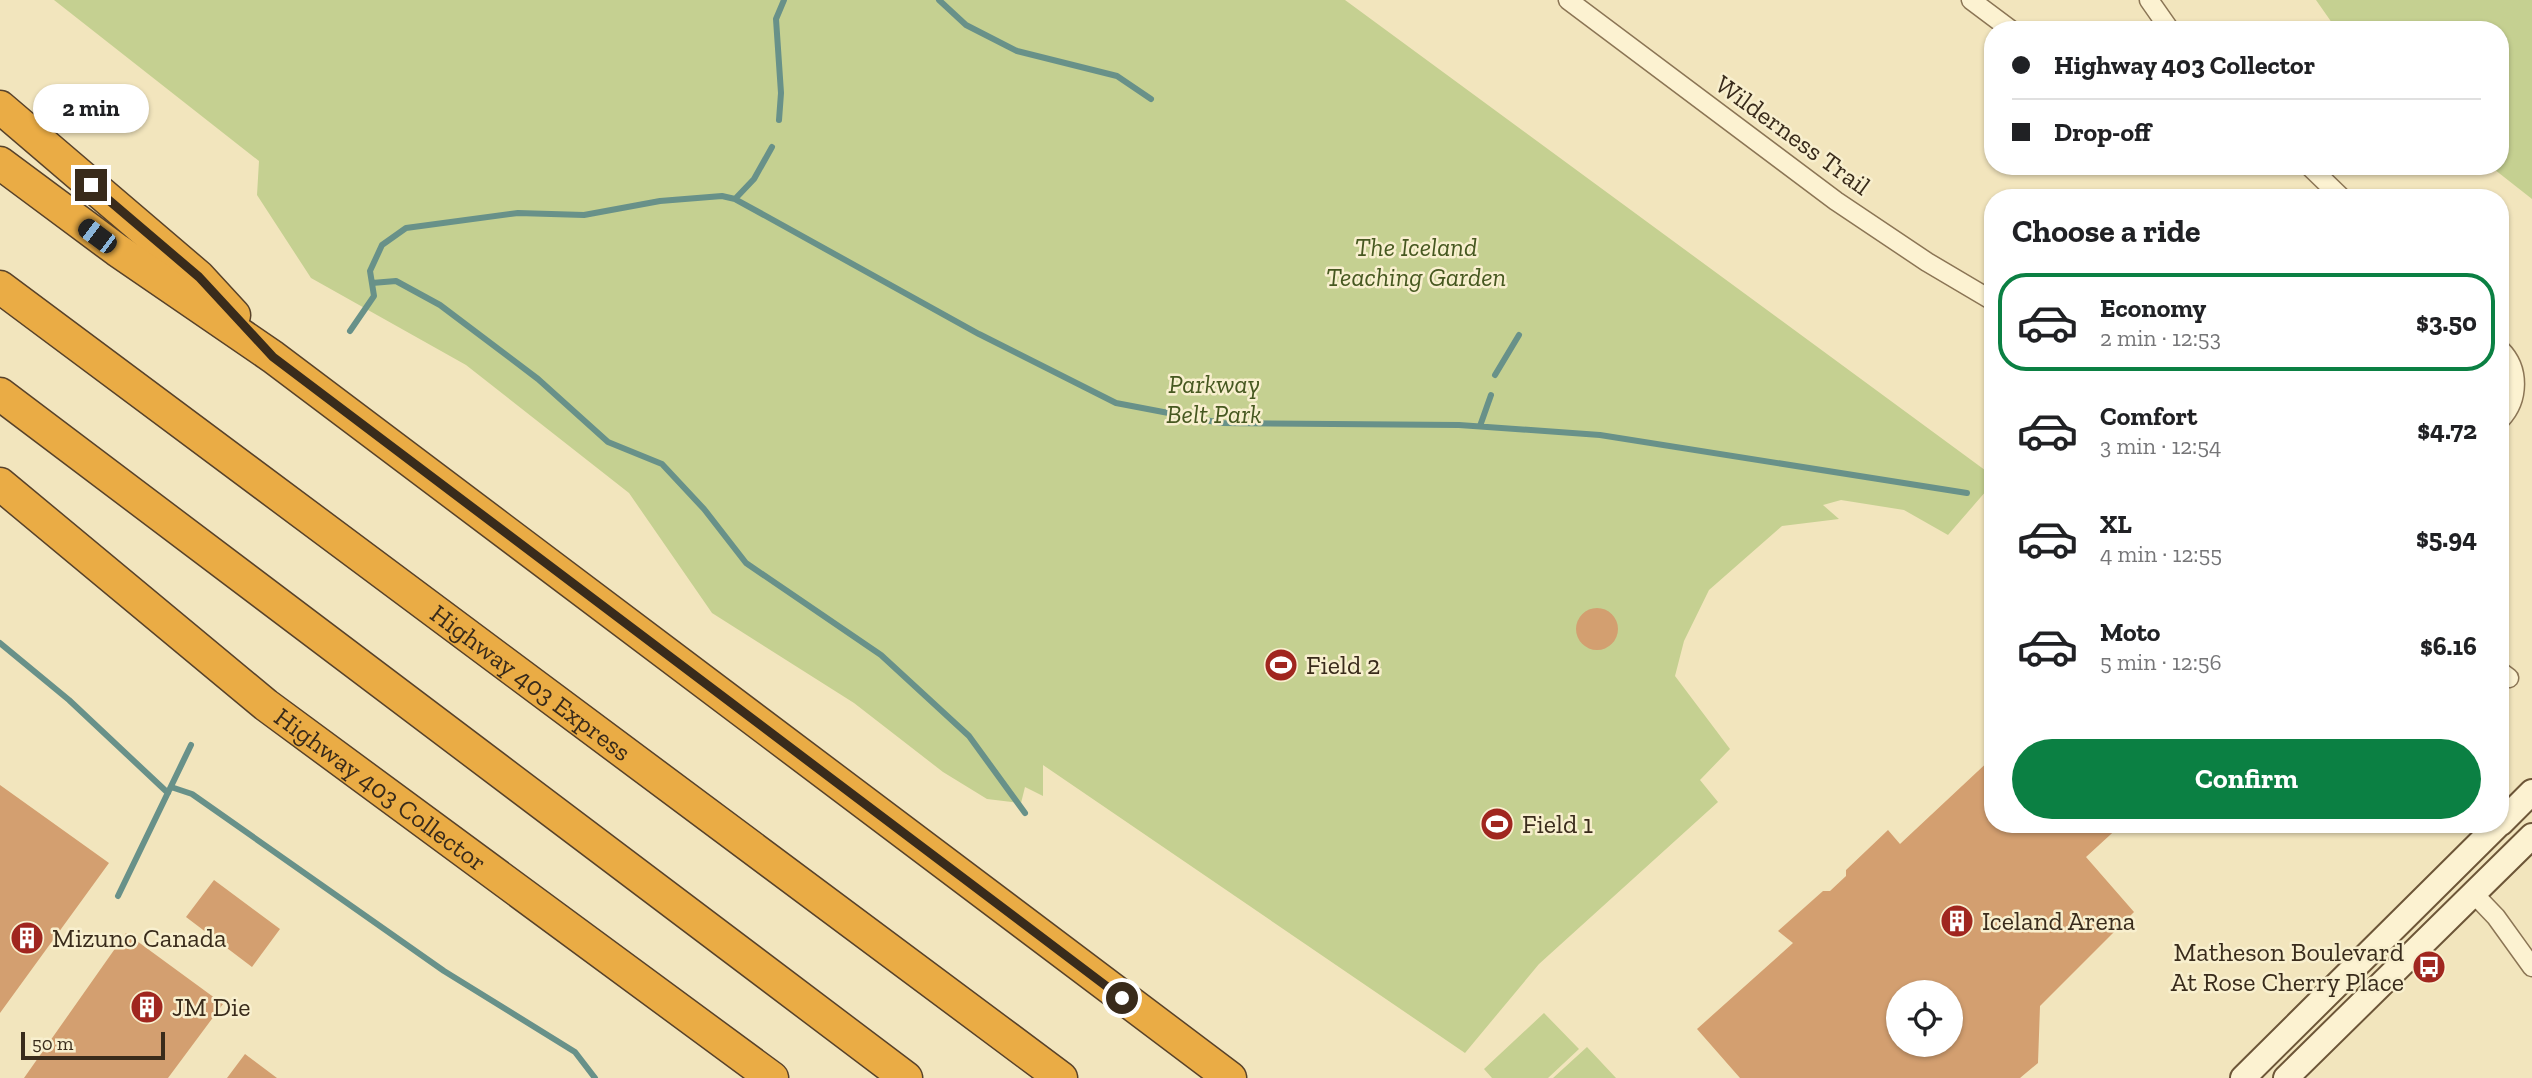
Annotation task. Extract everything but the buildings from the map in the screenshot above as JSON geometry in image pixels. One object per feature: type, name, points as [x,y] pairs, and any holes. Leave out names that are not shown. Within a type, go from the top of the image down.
[{"type":"highway","points":[[0,107],[199,277],[273,357]]},
{"type":"highway","points":[[0,163],[117,250],[273,357],[1230,1078]]},
{"type":"highway","name":"Highway 403 Express","points":[[0,287],[1061,1078]]},
{"type":"highway","points":[[0,394],[906,1078]]},
{"type":"highway","name":"Highway 403 Collector","points":[[0,484],[266,705],[772,1078]]},
{"type":"highway","points":[[0,506],[266,705]]},
{"type":"street","name":"Wilderness Trail","points":[[1569,0],[1836,201],[1927,262],[1984,296]]},
{"type":"street","points":[[1971,0],[1999,21]]},
{"type":"street","points":[[2149,0],[2164,21]]},
{"type":"street","points":[[2318,175],[2333,189]]},
{"type":"street","points":[[2509,364],[2517,383],[2509,411]]},
{"type":"street","points":[[2509,814],[2532,792]]},
{"type":"street","points":[[2243,1078],[2490,833]]},
{"type":"street","points":[[2286,1078],[2532,836]]},
{"type":"street","points":[[2474,894],[2496,918],[2532,967]]},
{"type":"green space","name":"Parkway Belt Park","points":[[54,0],[1345,0],[1984,469],[1984,493],[1948,535],[1904,510],[1841,500],[1823,505],[1839,519],[1782,526],[1709,590],[1684,641],[1675,676],[1730,749],[1700,780],[1718,802],[1539,964],[1465,1053],[1043,765],[1043,796],[1025,787],[1021,803],[987,799],[943,772],[854,703],[712,613],[629,493],[466,365],[311,278],[257,195],[259,161]]},
{"type":"green space","points":[[2316,0],[2532,0],[2532,199],[2501,175],[2509,175],[2509,21],[2331,21]]},
{"type":"green space","points":[[1544,1013],[1579,1049],[1548,1078],[1492,1078],[1484,1069]]},
{"type":"green space","points":[[1587,1047],[1616,1078],[1553,1078]]},
{"type":"waterway","points":[[779,120],[781,93],[776,19],[784,0]]},
{"type":"waterway","points":[[939,0],[966,25],[1017,51],[1117,76],[1151,99]]},
{"type":"waterway","points":[[735,199],[754,179],[772,147]]},
{"type":"waterway","points":[[350,331],[374,296],[370,271],[382,245],[406,228],[518,213],[584,215],[660,201],[722,196],[735,199],[979,334],[1116,403],[1221,423],[1459,425],[1600,435],[1967,493]]},
{"type":"waterway","points":[[372,283],[396,281],[440,305],[538,379],[608,442],[662,464],[704,509],[746,563],[881,655],[969,736],[1025,813]]},
{"type":"waterway","points":[[1495,375],[1519,335]]},
{"type":"waterway","points":[[1480,426],[1491,395]]},
{"type":"waterway","points":[[0,643],[69,700],[168,793]]},
{"type":"waterway","points":[[118,896],[191,745]]},
{"type":"waterway","points":[[171,787],[192,794],[444,971],[575,1052],[595,1078]]},
{"type":"place","name":"Field 2","points":[[1281,665]]},
{"type":"place","name":"Field 1","points":[[1497,824]]},
{"type":"place","name":"Iceland Arena","points":[[1957,921]]},
{"type":"place","name":"Mizuno Canada","points":[[27,938]]},
{"type":"place","name":"Matheson Boulevard At Rose Cherry Place","points":[[2429,967]]},
{"type":"place","name":"JM Die","points":[[147,1007]]},
{"type":"route","points":[[91,185],[199,277],[273,357],[1122,998]]},
{"type":"park label","name":"The Iceland Teaching Garden","points":[[1416,262]]}]
